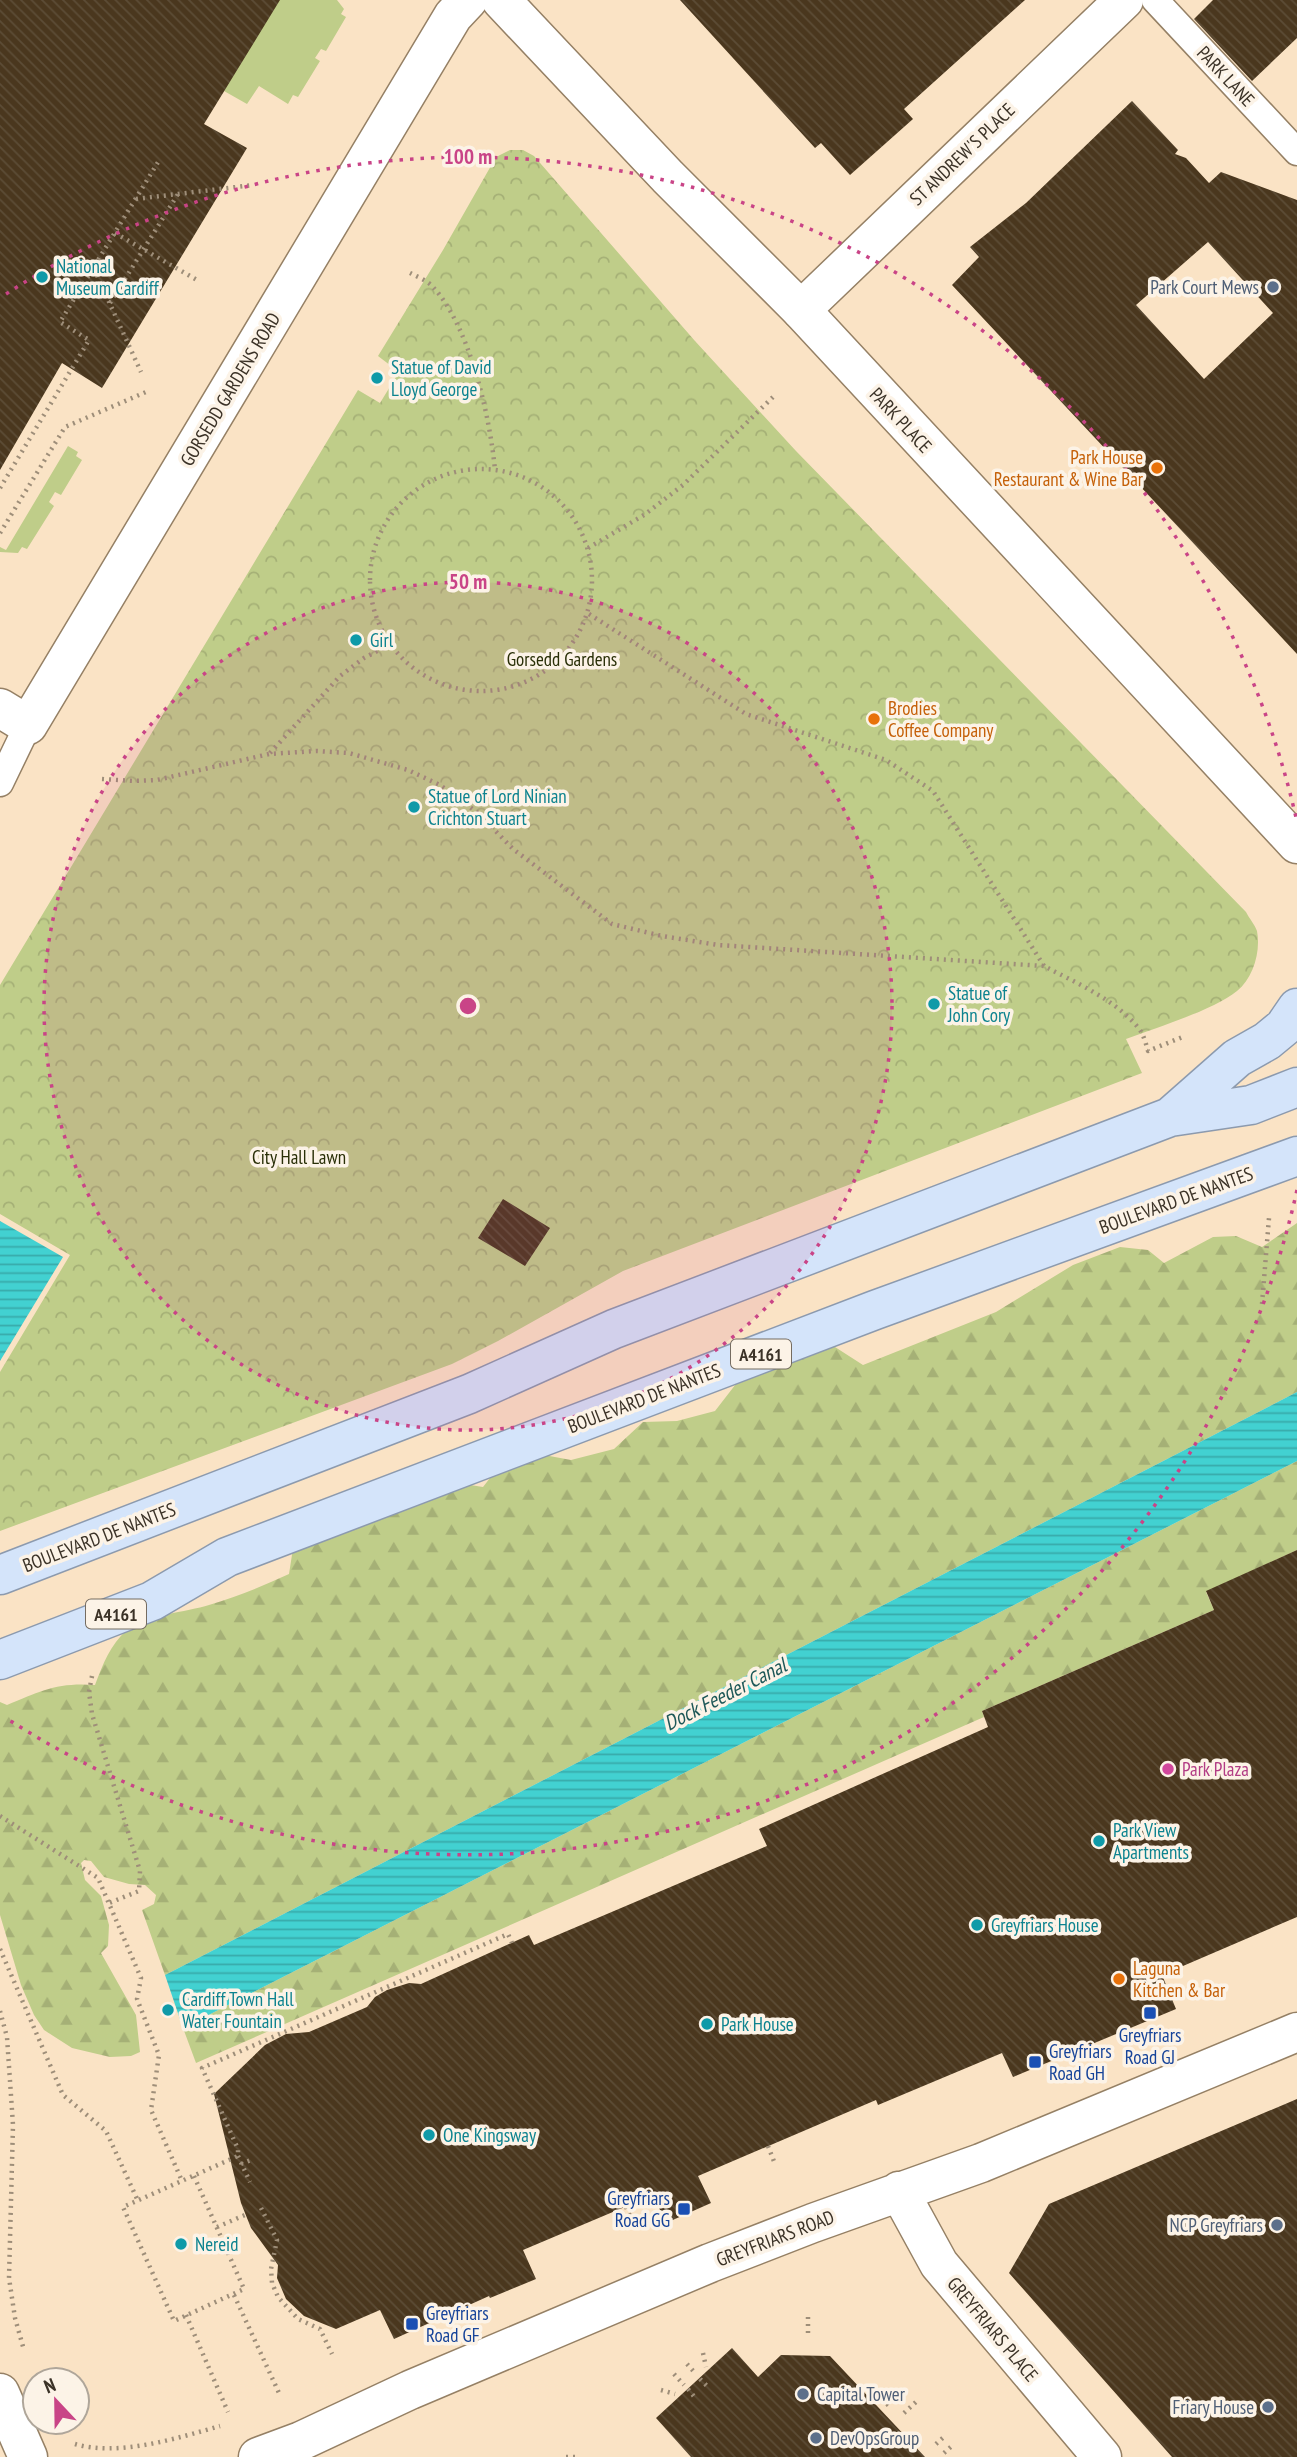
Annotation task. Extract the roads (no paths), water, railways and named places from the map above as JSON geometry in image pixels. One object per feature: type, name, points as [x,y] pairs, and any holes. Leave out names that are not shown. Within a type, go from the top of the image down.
[{"type":"main road","points":[[1170,1117],[1237,1058],[1267,1041],[1283,1027],[1297,1008]]},
{"type":"main road","name":"BOULEVARD DE NANTES","points":[[0,1575],[469,1394],[614,1329],[1170,1117],[1251,1105],[1297,1087]]},
{"type":"main road","name":"BOULEVARD DE NANTES","points":[[0,1660],[152,1601],[227,1557],[875,1310],[1297,1156]]},
{"type":"street","name":"GORSEDD GARDENS ROAD","points":[[14,717],[453,16],[468,0]]},
{"type":"street","name":"PARK PLACE","points":[[501,0],[668,177],[801,310],[1297,844]]},
{"type":"street","name":"ST ANDREW'S PLACE","points":[[801,310],[1124,0]]},
{"type":"street","name":"GREYFRIARS ROAD","points":[[258,2457],[301,2441],[410,2390],[720,2259],[898,2191],[989,2160],[1297,2032]]},
{"type":"street","name":"GREYFRIARS PLACE","points":[[898,2191],[939,2264],[1101,2457]]},
{"type":"street","points":[[0,2393],[27,2457]]},
{"type":"lane","name":"PARK LANE","points":[[1155,0],[1297,152]]},
{"type":"lane","name":"GORSEDD GARDENS ROAD","points":[[0,783],[14,717]]},
{"type":"water","points":[[0,1221],[63,1257],[0,1361]]},
{"type":"water","name":"Dock Feeder Canal","points":[[1297,1392],[1297,1461],[183,2028],[165,1975]]},
{"type":"place","name":"National Museum Cardiff","points":[[42,277]]},
{"type":"place","name":"Park Court Mews","points":[[1273,287]]},
{"type":"place","name":"Statue of David Lloyd George","points":[[377,378]]},
{"type":"place","name":"Park House Restaurant & Wine Bar","points":[[1157,468]]},
{"type":"place","name":"Girl","points":[[356,640]]},
{"type":"place","name":"Brodies Coffee Company","points":[[874,719]]},
{"type":"place","name":"Statue of Lord Ninian Crichton Stuart","points":[[414,807]]},
{"type":"place","name":"Statue of John Cory","points":[[934,1004]]},
{"type":"place","name":"Park Plaza","points":[[1168,1769]]},
{"type":"place","name":"Park View Apartments","points":[[1099,1841]]},
{"type":"place","name":"Greyfriars House","points":[[977,1925]]},
{"type":"place","name":"Laguna Kitchen & Bar","points":[[1119,1979]]},
{"type":"place","name":"Cardiff Town Hall Water Fountain","points":[[168,2010]]},
{"type":"place","name":"Greyfriars Road GJ","points":[[1150,2013]]},
{"type":"place","name":"Park House","points":[[707,2024]]},
{"type":"place","name":"Greyfriars Road GH","points":[[1035,2062]]},
{"type":"place","name":"One Kingsway","points":[[429,2135]]},
{"type":"place","name":"Greyfriars Road GG","points":[[684,2209]]},
{"type":"place","name":"NCP Greyfriars","points":[[1277,2225]]},
{"type":"place","name":"Nereid","points":[[181,2244]]},
{"type":"place","name":"Greyfriars Road GF","points":[[412,2324]]},
{"type":"place","name":"Capital Tower","points":[[803,2394]]},
{"type":"place","name":"Friary House","points":[[1268,2407]]},
{"type":"place","name":"DevOpsGroup","points":[[816,2438]]},
{"type":"park label","name":"Gorsedd Gardens","points":[[562,659]]},
{"type":"park label","name":"City Hall Lawn","points":[[299,1157]]}]
